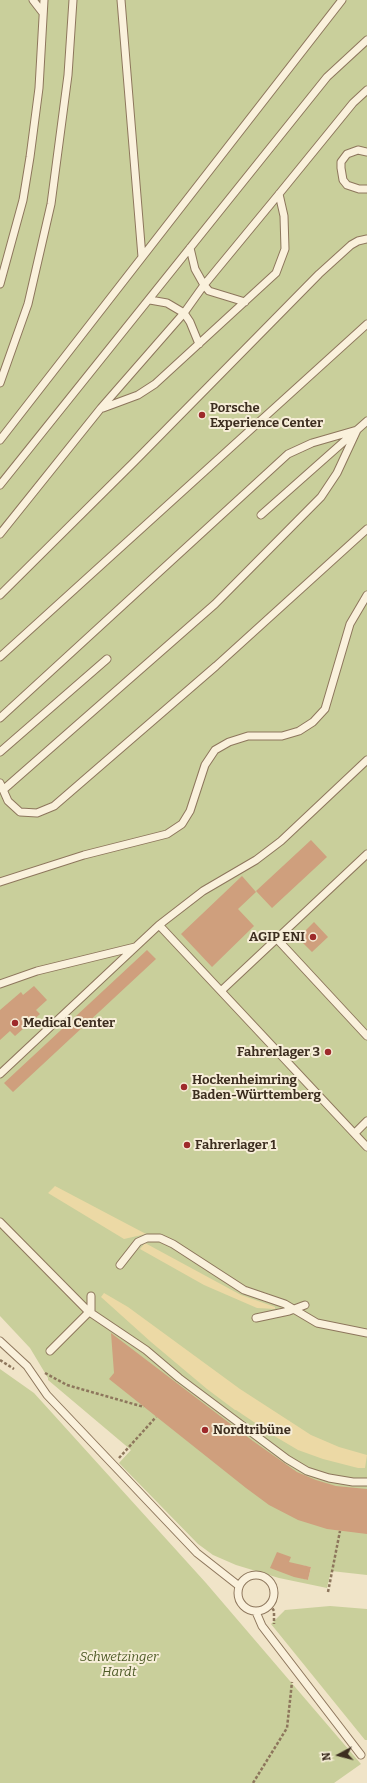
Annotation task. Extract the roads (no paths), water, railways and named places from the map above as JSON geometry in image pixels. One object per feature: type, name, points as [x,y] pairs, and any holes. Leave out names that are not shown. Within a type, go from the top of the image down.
[{"type":"lane","points":[[33,0],[43,12]]},
{"type":"lane","points":[[0,284],[23,200],[30,157],[39,88],[44,0]]},
{"type":"lane","points":[[0,382],[28,304],[51,204],[68,75],[73,0]]},
{"type":"lane","points":[[121,0],[142,257]]},
{"type":"lane","points":[[0,440],[342,0]]},
{"type":"lane","points":[[0,485],[150,300],[327,77],[367,40]]},
{"type":"lane","points":[[0,534],[101,408],[184,313],[278,194],[354,103],[367,90]]},
{"type":"lane","points":[[367,152],[358,150],[347,154],[341,162],[343,180],[347,185],[359,189],[367,189]]},
{"type":"lane","points":[[101,408],[138,395],[149,388],[276,273],[285,249],[284,216],[278,194]]},
{"type":"lane","points":[[0,596],[319,274],[351,245],[367,239]]},
{"type":"lane","points":[[190,248],[195,269],[204,286],[215,293],[245,302]]},
{"type":"lane","points":[[150,300],[167,302],[184,313],[190,322],[199,344]]},
{"type":"lane","points":[[0,657],[367,324]]},
{"type":"lane","points":[[261,515],[367,421]]},
{"type":"lane","points":[[0,718],[288,454],[312,443],[357,430]]},
{"type":"lane","points":[[3,790],[215,604],[315,503],[330,485],[337,473],[357,430]]},
{"type":"lane","points":[[0,782],[8,801],[20,812],[37,813],[54,806],[216,666],[367,529]]},
{"type":"lane","points":[[0,882],[84,855],[167,834],[182,824],[190,811],[205,765],[215,750],[229,742],[248,736],[282,736],[299,731],[313,722],[325,709],[350,624],[367,595]]},
{"type":"lane","points":[[0,752],[107,659]]},
{"type":"lane","points":[[0,1074],[159,925],[203,891],[256,860],[282,840],[367,760]]},
{"type":"lane","points":[[221,991],[367,854]]},
{"type":"lane","points":[[159,925],[367,1146]]},
{"type":"lane","points":[[277,938],[367,1036]]},
{"type":"lane","points":[[0,984],[37,971],[136,947]]},
{"type":"lane","points":[[354,1133],[367,1121]]},
{"type":"lane","points":[[0,1222],[90,1313],[146,1350],[179,1378],[287,1459],[307,1471],[329,1478],[353,1482],[367,1482]]},
{"type":"lane","points":[[120,1265],[138,1242],[147,1238],[160,1238],[173,1244],[244,1290],[285,1304],[293,1310],[318,1323],[367,1333]]},
{"type":"lane","points":[[50,1351],[90,1313],[91,1296]]},
{"type":"lane","points":[[256,1318],[293,1310],[305,1305]]},
{"type":"lane","points":[[0,1341],[26,1366],[47,1395],[197,1553],[239,1586]]},
{"type":"lane","points":[[252,1575],[263,1576],[274,1589],[273,1600],[266,1608],[256,1612],[245,1608],[240,1604],[237,1592],[242,1581],[252,1575]]},
{"type":"lane","points":[[256,1612],[262,1626],[361,1755]]},
{"type":"place","name":"Porsche Experience Center","points":[[202,415]]},
{"type":"place","name":"AGIP ENI","points":[[313,937]]},
{"type":"place","name":"Medical Center","points":[[15,1023]]},
{"type":"place","name":"Fahrerlager 3","points":[[328,1052]]},
{"type":"place","name":"Hockenheimring Baden-Württemberg","points":[[184,1087]]},
{"type":"place","name":"Fahrerlager 1","points":[[187,1145]]},
{"type":"place","name":"Nordtribüne","points":[[205,1430]]},
{"type":"park label","name":"Schwetzinger Hardt","points":[[119,1664]]}]
